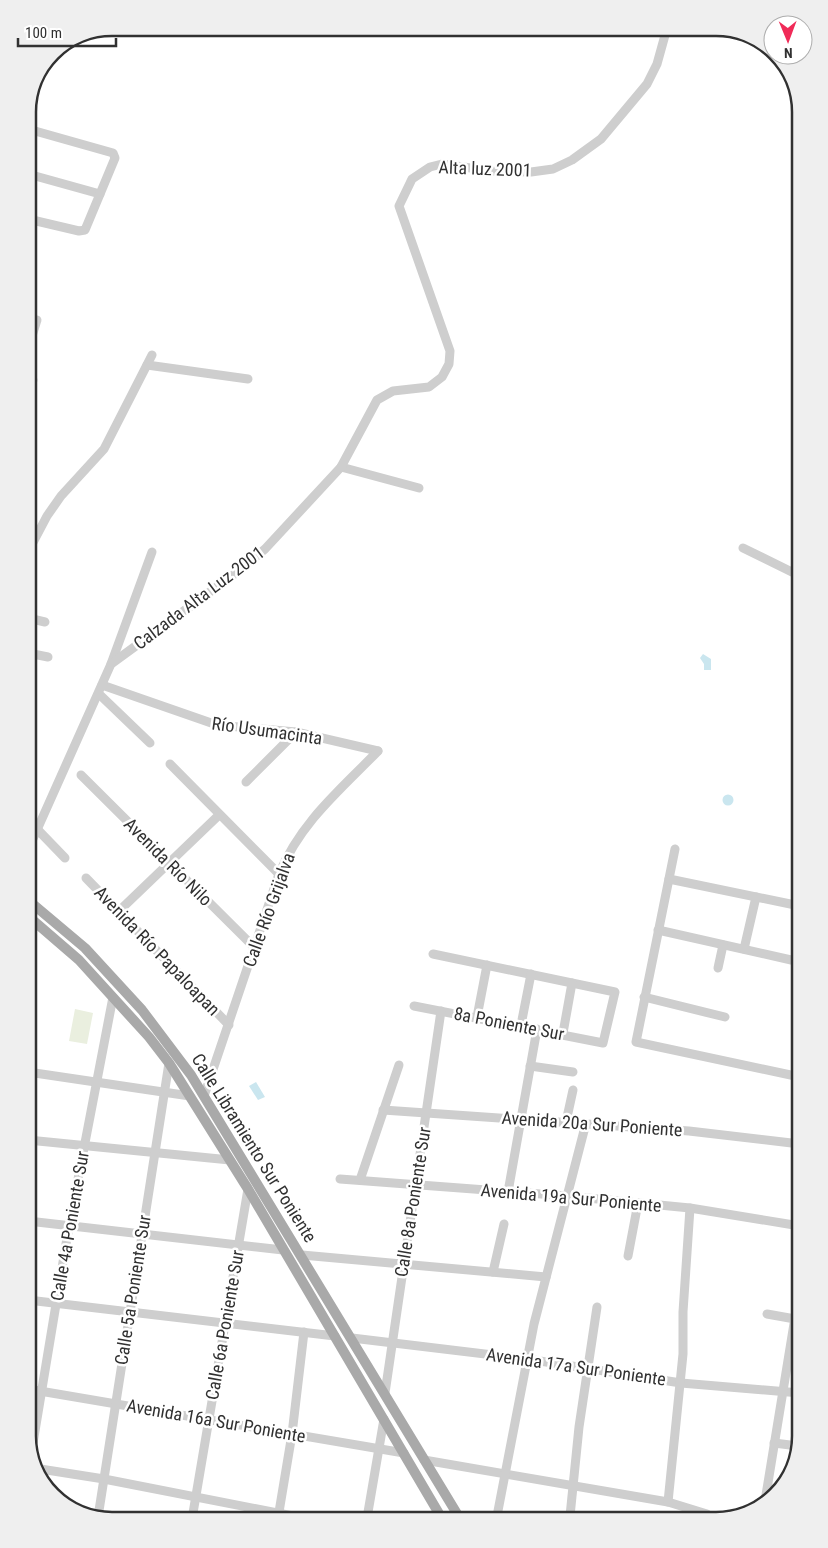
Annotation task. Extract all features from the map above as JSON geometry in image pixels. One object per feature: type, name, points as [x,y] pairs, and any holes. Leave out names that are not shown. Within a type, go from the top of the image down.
[{"type":"main road","name":"Calle Libramiento Sur Poniente","points":[[36,907],[85,948],[142,1010],[204,1096],[456,1512]]},
{"type":"main road","name":"Calle Libramiento Sur Poniente","points":[[36,923],[79,960],[149,1037],[169,1063],[248,1189],[438,1512]]},
{"type":"main road","name":"Calle Libramiento Sur Poniente","points":[[414,1443],[416,1455],[450,1512]]},
{"type":"main road","name":"Calle Libramiento Sur Poniente","points":[[402,1450],[412,1456],[444,1512]]},
{"type":"street","name":"Alta luz 2001","points":[[399,206],[412,178],[430,167],[448,165],[492,171],[531,172],[553,169],[572,160],[600,139],[647,84],[657,64],[665,36]]},
{"type":"street","points":[[36,131],[113,153],[115,158],[82,231],[36,221]]},
{"type":"street","points":[[36,176],[100,194]]},
{"type":"street","name":"Calzada Alta Luz 2001","points":[[111,664],[259,554],[298,516],[340,467],[378,400],[393,391],[429,387],[442,377],[449,364],[450,351],[399,206]]},
{"type":"street","points":[[36,326],[38,320]]},
{"type":"street","points":[[36,537],[60,496],[104,449],[152,355]]},
{"type":"street","points":[[147,365],[248,379]]},
{"type":"street","points":[[340,467],[420,488]]},
{"type":"street","points":[[743,548],[792,572]]},
{"type":"street","points":[[65,858],[37,829],[111,664],[152,552]]},
{"type":"street","points":[[36,620],[45,622]]},
{"type":"street","points":[[36,655],[48,657]]},
{"type":"street","points":[[100,689],[150,744]]},
{"type":"street","name":"Río Usumacinta","points":[[100,689],[204,722],[296,732],[378,751]]},
{"type":"street","points":[[246,782],[296,732]]},
{"type":"street","name":"Calle Río Grijalva","points":[[204,1096],[279,874],[290,849],[307,824],[378,751]]},
{"type":"street","points":[[170,764],[279,874]]},
{"type":"street","name":"Avenida Río Nilo","points":[[81,775],[255,948]]},
{"type":"street","points":[[119,911],[219,814]]},
{"type":"street","points":[[675,849],[636,1040],[639,1044],[792,1075]]},
{"type":"street","name":"Avenida Río Papaloapan","points":[[86,878],[229,1025]]},
{"type":"street","points":[[669,879],[792,904]]},
{"type":"street","points":[[744,949],[756,897]]},
{"type":"street","points":[[658,930],[792,960]]},
{"type":"street","points":[[718,968],[723,945]]},
{"type":"street","points":[[433,954],[572,983],[563,1033]]},
{"type":"street","points":[[477,1017],[487,965]]},
{"type":"street","points":[[521,1025],[531,974]]},
{"type":"street","name":"8a Poniente Sur","points":[[414,1006],[563,1033],[603,1043],[616,992],[572,983]]},
{"type":"street","name":"Calle 4a Poniente Sur","points":[[36,1426],[69,1226],[113,997]]},
{"type":"street","points":[[644,997],[725,1017]]},
{"type":"street","name":"Calle 8a Poniente Sur","points":[[385,1393],[441,1011]]},
{"type":"street","points":[[508,1192],[537,1029]]},
{"type":"street","name":"Calle 5a Poniente Sur","points":[[99,1510],[169,1063]]},
{"type":"street","points":[[360,1180],[399,1065]]},
{"type":"street","points":[[530,1066],[573,1072]]},
{"type":"street","points":[[36,1073],[190,1096]]},
{"type":"street","points":[[566,1122],[573,1090]]},
{"type":"street","name":"Avenida 20a Sur Poniente","points":[[383,1110],[522,1118],[689,1131],[792,1143]]},
{"type":"street","points":[[499,1512],[527,1359],[566,1196],[586,1123]]},
{"type":"street","points":[[36,1141],[230,1160]]},
{"type":"street","name":"Avenida 19a Sur Poniente","points":[[340,1179],[566,1196],[690,1208],[792,1225]]},
{"type":"street","name":"Calle 6a Poniente Sur","points":[[193,1512],[248,1189]]},
{"type":"street","points":[[628,1256],[638,1203]]},
{"type":"street","points":[[668,1502],[681,1383],[683,1312],[690,1208]]},
{"type":"street","points":[[36,1222],[283,1250]]},
{"type":"street","points":[[493,1272],[504,1224]]},
{"type":"street","points":[[302,1255],[546,1277]]},
{"type":"street","points":[[36,1301],[335,1336]]},
{"type":"street","points":[[571,1512],[579,1427],[597,1307]]},
{"type":"street","points":[[767,1314],[792,1318]]},
{"type":"street","points":[[279,1512],[292,1434],[304,1332]]},
{"type":"street","name":"Avenida 17a Sur Poniente","points":[[352,1338],[527,1359],[681,1383],[792,1391]]},
{"type":"street","points":[[766,1493],[792,1338]]},
{"type":"street","name":"Avenida 16a Sur Poniente","points":[[36,1390],[377,1450],[402,1450]]},
{"type":"street","points":[[368,1512],[377,1450],[384,1419]]},
{"type":"street","points":[[774,1443],[791,1445]]},
{"type":"street","points":[[424,1460],[668,1502],[700,1512]]},
{"type":"street","points":[[44,1469],[104,1478],[196,1496],[262,1512]]},
{"type":"green space","points":[[75,1009],[93,1013],[87,1044],[69,1041]]},
{"type":"water","points":[[703,654],[711,659],[711,670],[704,670],[704,664],[700,658]]},
{"type":"water","points":[[728,794],[734,800],[728,806],[722,800]]},
{"type":"water","points":[[256,1082],[265,1097],[258,1100],[249,1086]]}]
